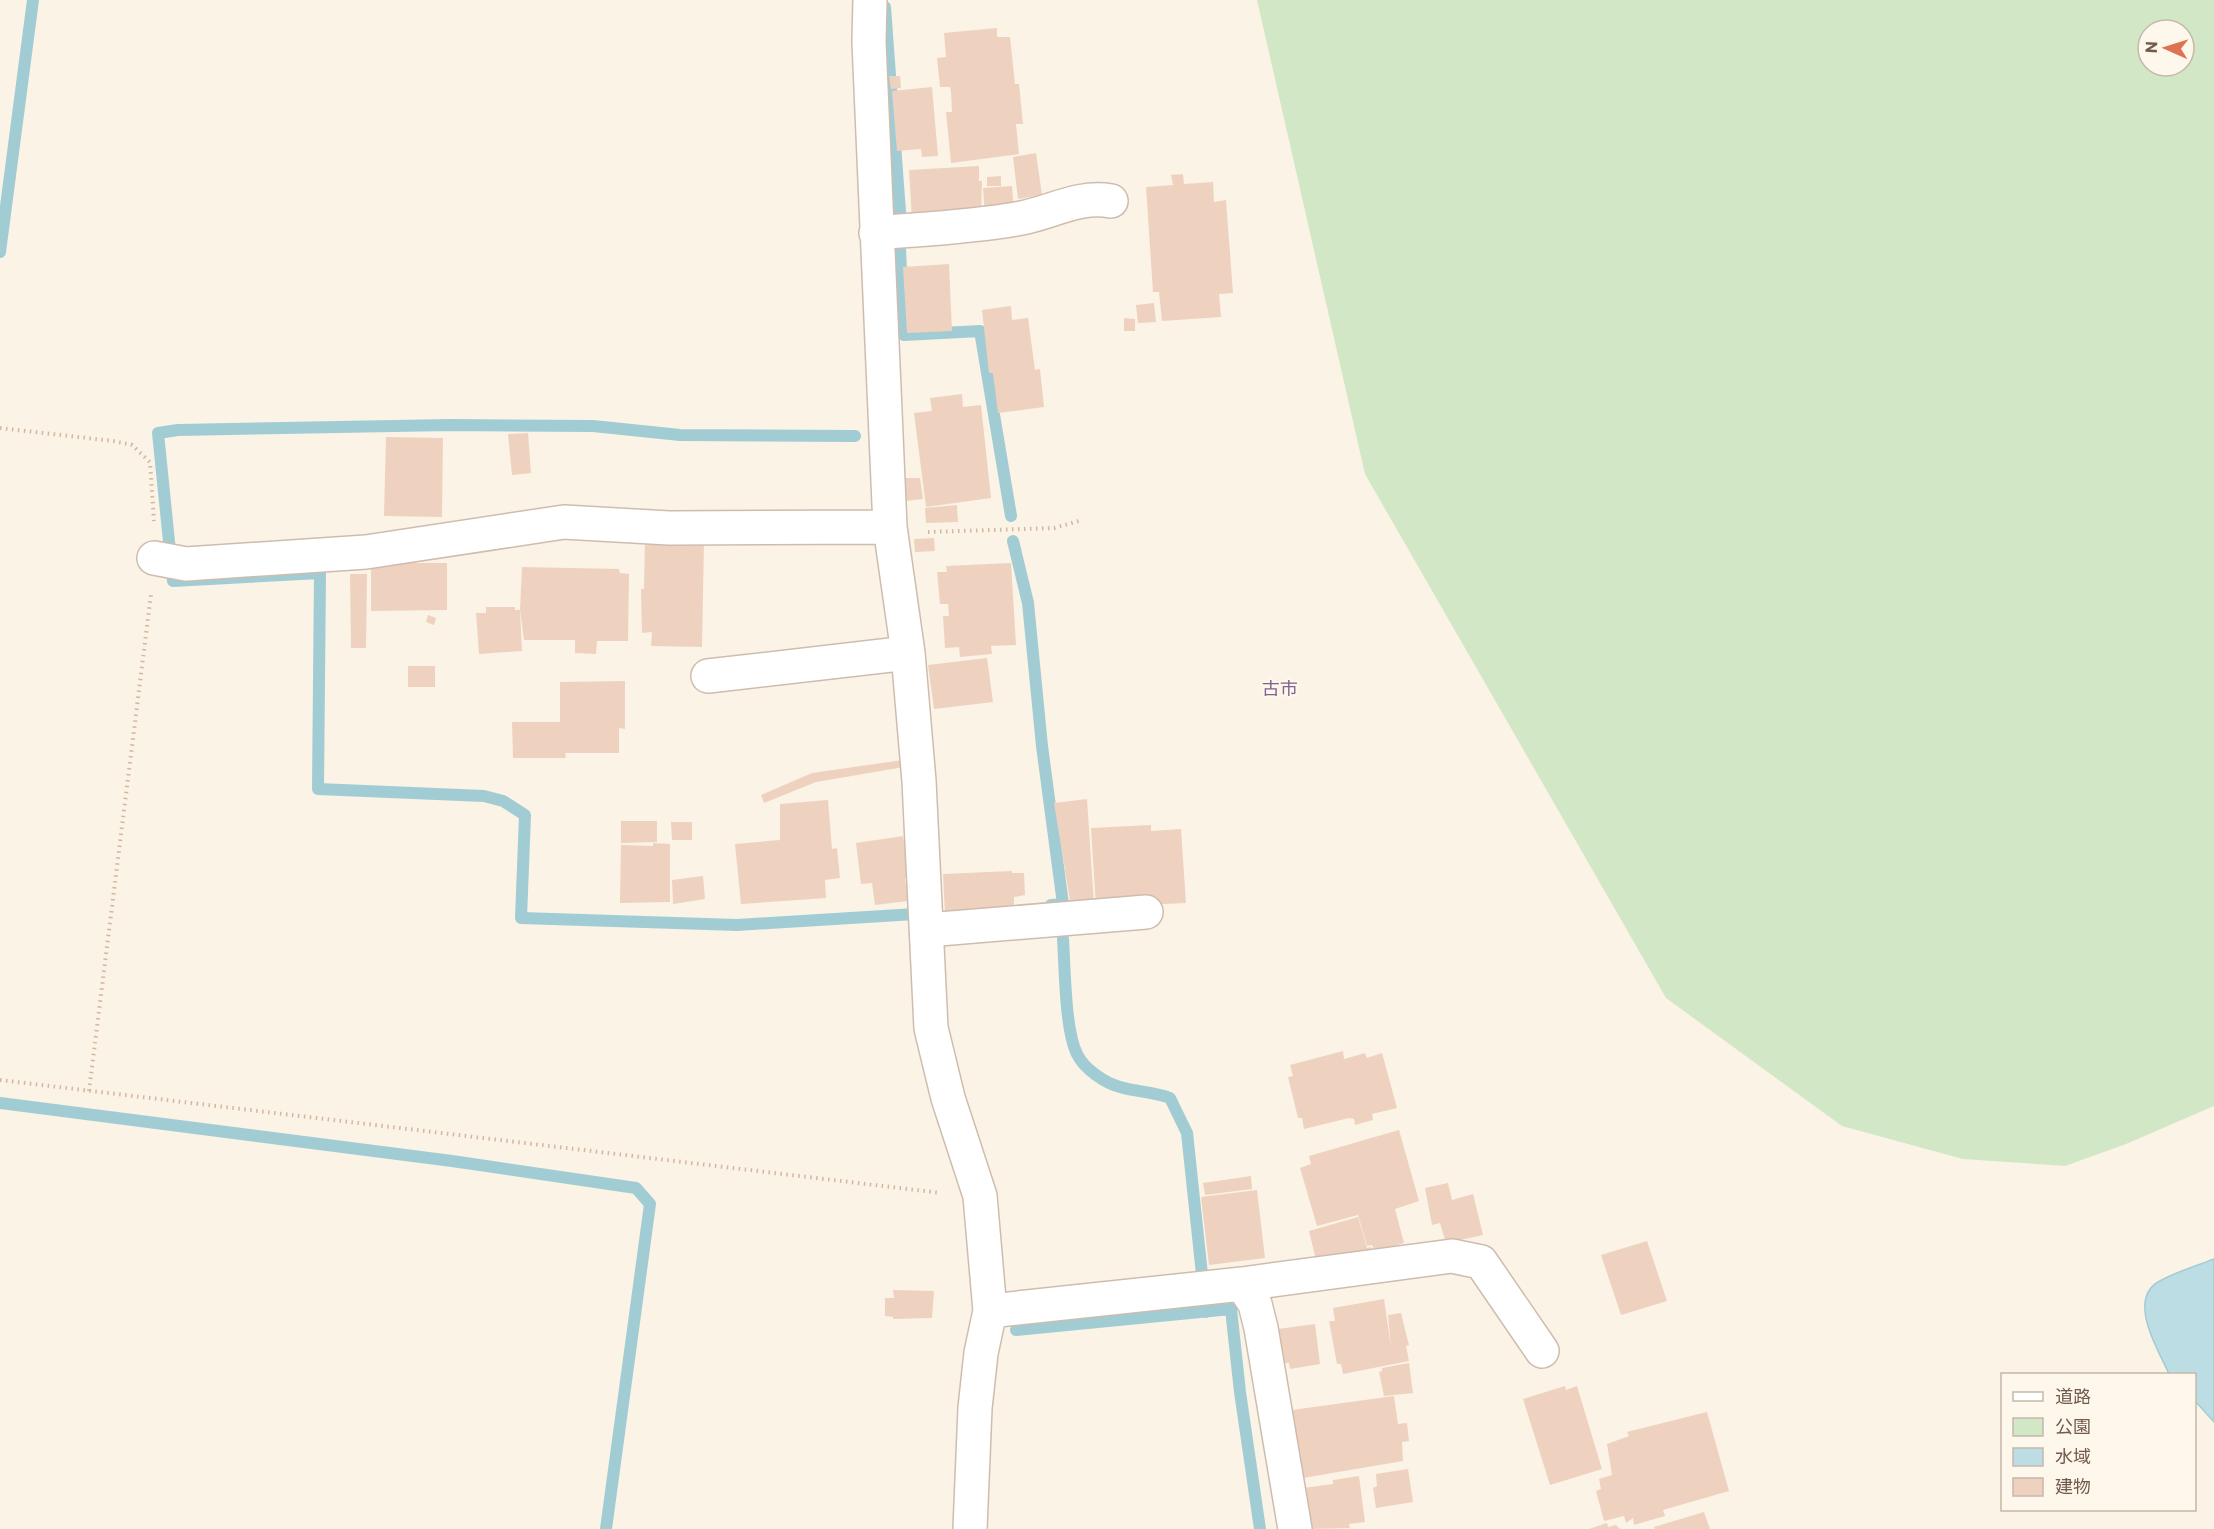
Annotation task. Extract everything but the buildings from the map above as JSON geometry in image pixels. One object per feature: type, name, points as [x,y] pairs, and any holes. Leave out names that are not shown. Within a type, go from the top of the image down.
[{"type":"street","points":[[870,0],[869,42],[876,233],[890,529],[908,653],[919,781],[931,1028],[948,1098],[980,1196],[990,1311],[981,1353],[975,1408],[970,1529]]},
{"type":"street","points":[[876,233],[1018,219],[1080,201],[1098,199],[1111,201]]},
{"type":"street","points":[[154,558],[186,564],[366,552],[564,522],[669,528],[890,529]]},
{"type":"street","points":[[708,676],[908,653]]},
{"type":"street","points":[[927,930],[1146,912]]},
{"type":"street","points":[[990,1311],[1242,1284],[1452,1256],[1481,1262],[1542,1351]]},
{"type":"street","points":[[1242,1284],[1255,1304],[1261,1328],[1295,1529]]},
{"type":"path","points":[[0,428],[132,445],[150,462],[154,558],[89,1091]]},
{"type":"path","points":[[890,529],[1043,529],[1079,521]]},
{"type":"path","points":[[0,1080],[908,1191],[980,1196]]},
{"type":"green space","points":[[1257,0],[2214,0],[2214,1106],[2126,1144],[2065,1166],[1963,1159],[1842,1126],[1666,998],[1365,474]]},
{"type":"water","points":[[2214,1259],[2214,1422],[2196,1402],[2196,1373],[2169,1373],[2148,1326],[2145,1301],[2149,1290],[2158,1282]]},
{"type":"waterway","points":[[0,252],[33,0]]},
{"type":"waterway","points":[[885,7],[900,212]]},
{"type":"waterway","points":[[900,249],[904,335],[980,331],[1011,516]]},
{"type":"waterway","points":[[855,436],[680,435],[593,426],[450,425],[178,430],[158,433],[173,581],[320,573],[318,789],[484,796],[503,801],[525,815],[521,918],[737,925],[915,914]]},
{"type":"waterway","points":[[1013,541],[1028,603],[1042,746],[1063,904],[1051,905]]},
{"type":"waterway","points":[[1063,939],[1070,1030],[1080,1060],[1096,1075],[1114,1085],[1170,1098],[1187,1133],[1206,1312]]},
{"type":"waterway","points":[[0,1103],[452,1161],[636,1188],[650,1204],[606,1529]]},
{"type":"waterway","points":[[1016,1330],[1231,1309],[1240,1392],[1260,1529]]},
{"type":"district","name":"古市","points":[[1280,688]]}]
